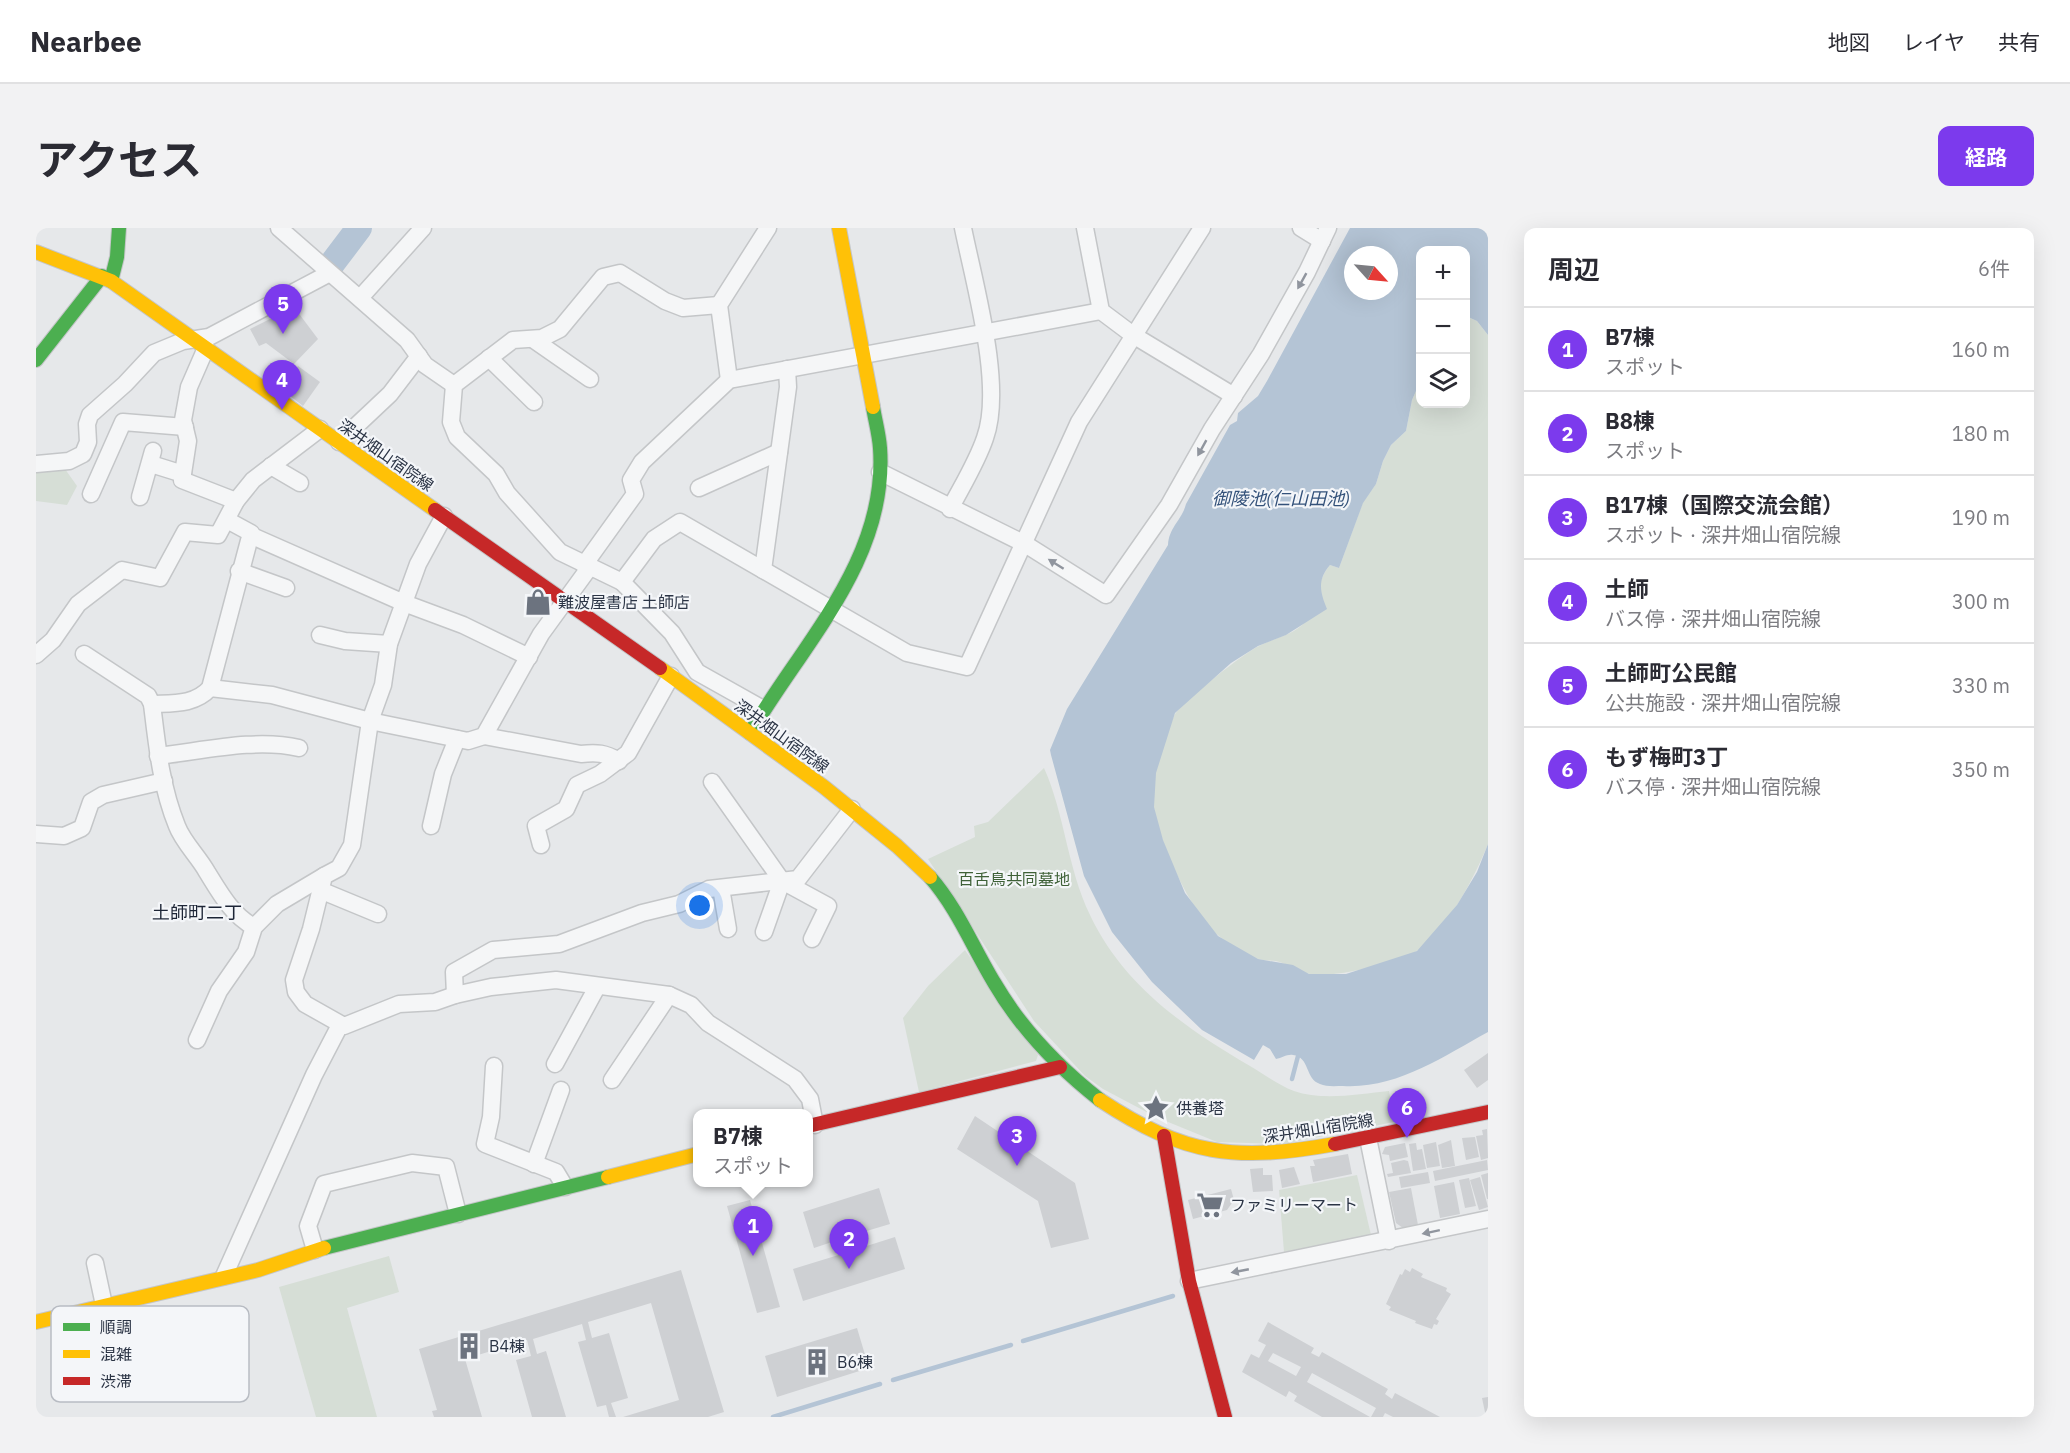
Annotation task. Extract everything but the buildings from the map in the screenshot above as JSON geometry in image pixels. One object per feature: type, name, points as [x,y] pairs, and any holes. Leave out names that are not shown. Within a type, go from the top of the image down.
[{"type":"main road","points":[[36,360],[43,340],[106,278],[117,257],[119,228]]},
{"type":"main road","points":[[750,733],[763,709],[830,608],[861,555],[871,530],[880,472],[880,446],[839,228]]},
{"type":"main road","name":"深井畑山宿院線","points":[[36,252],[106,278],[671,676],[852,808],[926,873],[948,900],[1001,995],[1060,1067],[1105,1104],[1164,1136],[1206,1151],[1239,1155],[1276,1154],[1448,1123],[1488,1112]]},
{"type":"main road","points":[[813,1126],[1060,1067]]},
{"type":"main road","points":[[1164,1136],[1168,1174],[1189,1281],[1225,1417]]},
{"type":"main road","points":[[100,1306],[258,1270],[315,1250],[693,1155]]},
{"type":"main road","points":[[36,1322],[51,1318]]},
{"type":"street","points":[[279,228],[328,274],[360,298],[407,340],[425,365],[454,385]]},
{"type":"street","points":[[360,298],[423,228]]},
{"type":"street","points":[[729,380],[719,306],[768,228]]},
{"type":"street","points":[[950,509],[986,438],[992,398],[983,333],[963,228]]},
{"type":"street","points":[[1085,228],[1101,311],[1133,336],[1234,396]]},
{"type":"street","points":[[622,582],[654,539],[680,522],[908,652],[967,667],[1079,422],[1202,228]]},
{"type":"street","points":[[880,472],[950,509],[1025,544],[1106,595],[1169,505],[1261,354],[1325,234],[1301,228]]},
{"type":"street","points":[[719,306],[683,308],[665,301],[620,273],[603,277],[560,328],[534,340],[513,340],[454,385],[451,422],[457,437],[496,474],[507,493],[560,552],[622,582],[672,633],[698,672],[763,709]]},
{"type":"street","points":[[36,464],[69,461],[83,454],[88,442],[87,424],[93,412],[126,384],[154,353],[166,346],[199,344],[328,274]]},
{"type":"street","points":[[484,736],[541,634],[635,494],[631,480],[642,462],[729,380],[1101,311]]},
{"type":"street","points":[[534,340],[590,380]]},
{"type":"street","points":[[199,344],[183,420],[188,441],[182,480],[236,501]]},
{"type":"street","points":[[339,442],[390,394],[419,356]]},
{"type":"street","points":[[489,358],[534,402]]},
{"type":"street","points":[[763,570],[788,387],[787,369]]},
{"type":"street","points":[[91,494],[123,422],[185,427]]},
{"type":"street","points":[[36,655],[53,640],[78,604],[122,570],[160,578],[184,532],[218,535],[236,501],[253,480],[320,429]]},
{"type":"street","points":[[699,488],[779,452]]},
{"type":"street","points":[[140,497],[152,458],[183,474]]},
{"type":"street","points":[[271,466],[300,483]]},
{"type":"street","points":[[197,1040],[219,991],[246,952],[254,927],[277,904],[322,883],[339,868],[352,845],[370,721],[383,685],[389,644],[418,564],[444,516]]},
{"type":"street","points":[[227,520],[251,533],[250,535],[404,603],[463,624],[529,657]]},
{"type":"street","points":[[152,704],[189,702],[202,696],[210,688],[250,535]]},
{"type":"street","points":[[239,571],[286,588]]},
{"type":"street","points":[[320,635],[345,641],[389,644]]},
{"type":"street","points":[[84,654],[148,696],[152,704],[158,756],[177,828],[199,857],[224,900],[244,922],[254,927]]},
{"type":"street","points":[[541,845],[536,826],[566,808],[577,786],[619,761],[636,740],[671,676]]},
{"type":"street","points":[[210,688],[272,695],[370,721],[468,741],[484,736],[581,754],[596,752],[607,754],[619,761]]},
{"type":"street","points":[[432,826],[443,774],[457,739]]},
{"type":"street","points":[[158,756],[255,745],[285,744],[299,748]]},
{"type":"street","points":[[36,834],[64,836],[82,828],[91,802],[103,795],[164,781]]},
{"type":"street","points":[[711,782],[782,881],[828,906],[812,939]]},
{"type":"street","points":[[455,994],[454,972],[493,950],[559,944],[642,913],[679,904],[709,889],[798,879],[852,808]]},
{"type":"street","points":[[765,932],[782,881]]},
{"type":"street","points":[[322,883],[378,914]]},
{"type":"street","points":[[322,883],[294,980],[296,992],[305,1004],[340,1025],[344,1026],[399,1004],[435,1002],[455,994],[556,980],[669,995],[691,1005],[708,1023],[795,1080],[810,1099],[811,1109]]},
{"type":"street","points":[[721,888],[728,928]]},
{"type":"street","points":[[555,1064],[597,987]]},
{"type":"street","points":[[612,1080],[669,995]]},
{"type":"street","points":[[224,1276],[304,1096],[340,1025]]},
{"type":"street","points":[[494,1066],[491,1118],[484,1144],[556,1172],[565,1187]]},
{"type":"street","points":[[534,1164],[561,1090]]},
{"type":"street","points":[[1368,1138],[1389,1241]]},
{"type":"street","points":[[315,1250],[308,1226],[324,1184],[412,1163],[446,1167],[458,1214]]},
{"type":"street","points":[[1189,1281],[1487,1222]]},
{"type":"street","points":[[95,1263],[104,1305]]},
{"type":"green space","points":[[1470,318],[1477,321],[1488,335],[1488,844],[1458,903],[1448,919],[1426,944],[1405,957],[1379,965],[1334,974],[1310,974],[1280,962],[1260,960],[1243,953],[1208,925],[1178,877],[1157,823],[1153,797],[1155,773],[1165,737],[1174,716],[1187,701],[1249,652],[1295,631],[1305,622],[1325,571],[1330,565],[1339,568],[1363,502],[1376,484],[1391,445],[1406,431],[1416,391],[1416,408],[1470,408]]},
{"type":"green space","points":[[65,469],[77,486],[67,505],[36,501],[36,470]]},
{"type":"green space","name":"百舌鳥共同墓地","points":[[1044,768],[1057,804],[1082,897],[1104,940],[1138,984],[1202,1036],[1288,1089],[1316,1096],[1389,1091],[1394,1122],[1283,1144],[1217,1142],[1156,1117],[1103,1089],[1085,1076],[1034,1021],[928,859],[975,837],[974,826],[988,822]]},
{"type":"green space","points":[[965,950],[1038,1055],[1036,1061],[919,1092],[903,1018],[928,986]]},
{"type":"green space","points":[[1357,1175],[1371,1235],[1284,1252],[1279,1190]]},
{"type":"green space","points":[[389,1256],[399,1292],[347,1308],[377,1417],[316,1417],[279,1287]]},
{"type":"water","name":"御陵池(仁山田池)","points":[[1350,228],[1488,228],[1488,335],[1477,321],[1470,318],[1470,246],[1416,246],[1416,391],[1406,431],[1391,445],[1383,461],[1376,484],[1363,503],[1339,568],[1330,565],[1323,576],[1321,592],[1327,609],[1286,635],[1258,646],[1231,663],[1175,713],[1156,773],[1154,807],[1163,840],[1185,893],[1218,936],[1258,959],[1293,965],[1309,974],[1346,974],[1417,951],[1457,905],[1477,872],[1488,844],[1488,1032],[1418,1070],[1363,1086],[1320,1084],[1312,1078],[1305,1064],[1298,1057],[1289,1055],[1276,1059],[1270,1049],[1263,1045],[1254,1060],[1202,1030],[1152,982],[1112,932],[1084,876],[1050,750],[1067,709],[1168,545],[1173,528],[1230,425],[1237,421],[1238,413],[1258,396]]},
{"type":"waterway","points":[[331,265],[359,228]]},
{"type":"waterway","points":[[1292,1079],[1298,1056]]},
{"type":"waterway","points":[[1023,1341],[1173,1296]]},
{"type":"waterway","points":[[893,1380],[1011,1345]]},
{"type":"waterway","points":[[773,1417],[880,1384]]},
{"type":"traffic: fast","points":[[111,281],[117,257],[119,228]]},
{"type":"traffic: fast","points":[[36,360],[102,276]]},
{"type":"traffic: fast","points":[[750,733],[838,598],[871,527],[879,488],[880,448],[873,407]]},
{"type":"traffic: fast","points":[[930,877],[949,902],[995,984],[1017,1017],[1055,1061],[1100,1100]]},
{"type":"traffic: fast","points":[[324,1248],[608,1177]]},
{"type":"traffic: slow","points":[[839,228],[873,407]]},
{"type":"traffic: slow","points":[[36,252],[111,281],[435,510]]},
{"type":"traffic: slow","points":[[660,668],[824,787],[897,846],[930,877]]},
{"type":"traffic: slow","points":[[1100,1100],[1130,1119],[1159,1133],[1212,1150],[1268,1153],[1335,1144]]},
{"type":"traffic: slow","points":[[608,1177],[693,1155]]},
{"type":"traffic: slow","points":[[104,1306],[258,1270],[324,1248]]},
{"type":"traffic: slow","points":[[36,1322],[51,1318]]},
{"type":"traffic: jam","points":[[435,510],[660,668]]},
{"type":"traffic: jam","points":[[813,1125],[1060,1067]]},
{"type":"traffic: jam","points":[[1335,1144],[1488,1112]]},
{"type":"traffic: jam","points":[[1164,1136],[1189,1281],[1225,1417]]},
{"type":"place","name":"土師町公民館","points":[[283,334]]},
{"type":"place","name":"土師","points":[[282,410]]},
{"type":"place","name":"難波屋書店 土師店","points":[[538,602]]},
{"type":"place","name":"供養塔","points":[[1156,1108]]},
{"type":"place","name":"もず梅町3丁","points":[[1407,1138]]},
{"type":"place","name":"B17棟（国際交流会館）","points":[[1017,1166]]},
{"type":"place","name":"ファミリーマート","points":[[1210,1205]]},
{"type":"place","name":"B7棟","points":[[753,1256]]},
{"type":"place","name":"B8棟","points":[[849,1269]]},
{"type":"place","name":"B4棟","points":[[469,1346]]},
{"type":"place","name":"B6棟","points":[[817,1362]]},
{"type":"district","name":"土師町二丁","points":[[197,912]]}]
